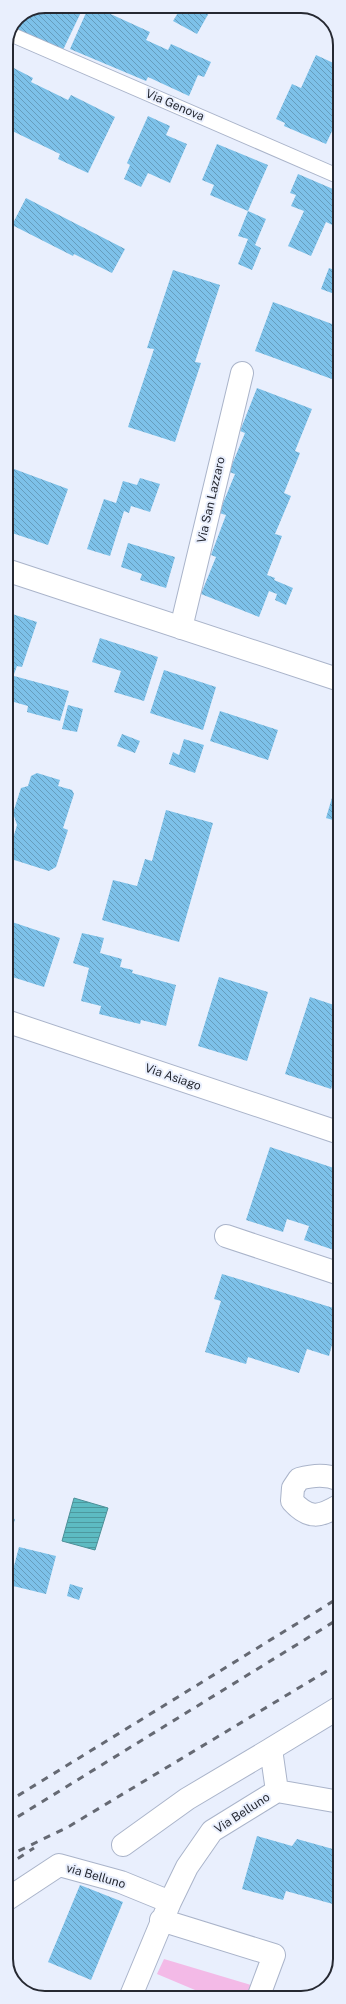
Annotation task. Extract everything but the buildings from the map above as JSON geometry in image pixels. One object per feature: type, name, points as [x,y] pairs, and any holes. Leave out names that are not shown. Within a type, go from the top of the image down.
[{"type":"street","name":"Via San Lazzaro","points":[[181,628],[242,373]]},
{"type":"street","points":[[13,572],[333,678]]},
{"type":"street","name":"Via Asiago","points":[[13,1023],[333,1131]]},
{"type":"street","points":[[226,1236],[333,1272]]},
{"type":"street","points":[[333,1477],[314,1475],[299,1479],[293,1488],[292,1501],[300,1509],[312,1515],[323,1515],[333,1509]]},
{"type":"street","points":[[123,1845],[187,1799],[333,1712]]},
{"type":"street","name":"Via Belluno","points":[[272,1749],[277,1791]]},
{"type":"street","name":"Via Belluno","points":[[133,1991],[166,1911],[187,1867],[212,1831],[277,1791],[333,1801]]},
{"type":"street","name":"via Belluno","points":[[13,1895],[59,1865],[122,1882],[166,1911]]},
{"type":"street","points":[[166,1911],[274,1955],[261,1991]]},
{"type":"lane","name":"Via Genova","points":[[15,36],[333,174]]},
{"type":"shaded area","points":[[164,1959],[251,1985],[249,1991],[197,1991],[157,1974]]},
{"type":"water","points":[[74,1498],[108,1508],[95,1550],[62,1541]]},
{"type":"railway","points":[[13,1799],[333,1601]]},
{"type":"railway","points":[[13,1820],[333,1622]]},
{"type":"railway","points":[[13,1854],[68,1827],[333,1667]]},
{"type":"railway","points":[[13,1862],[34,1848]]}]
